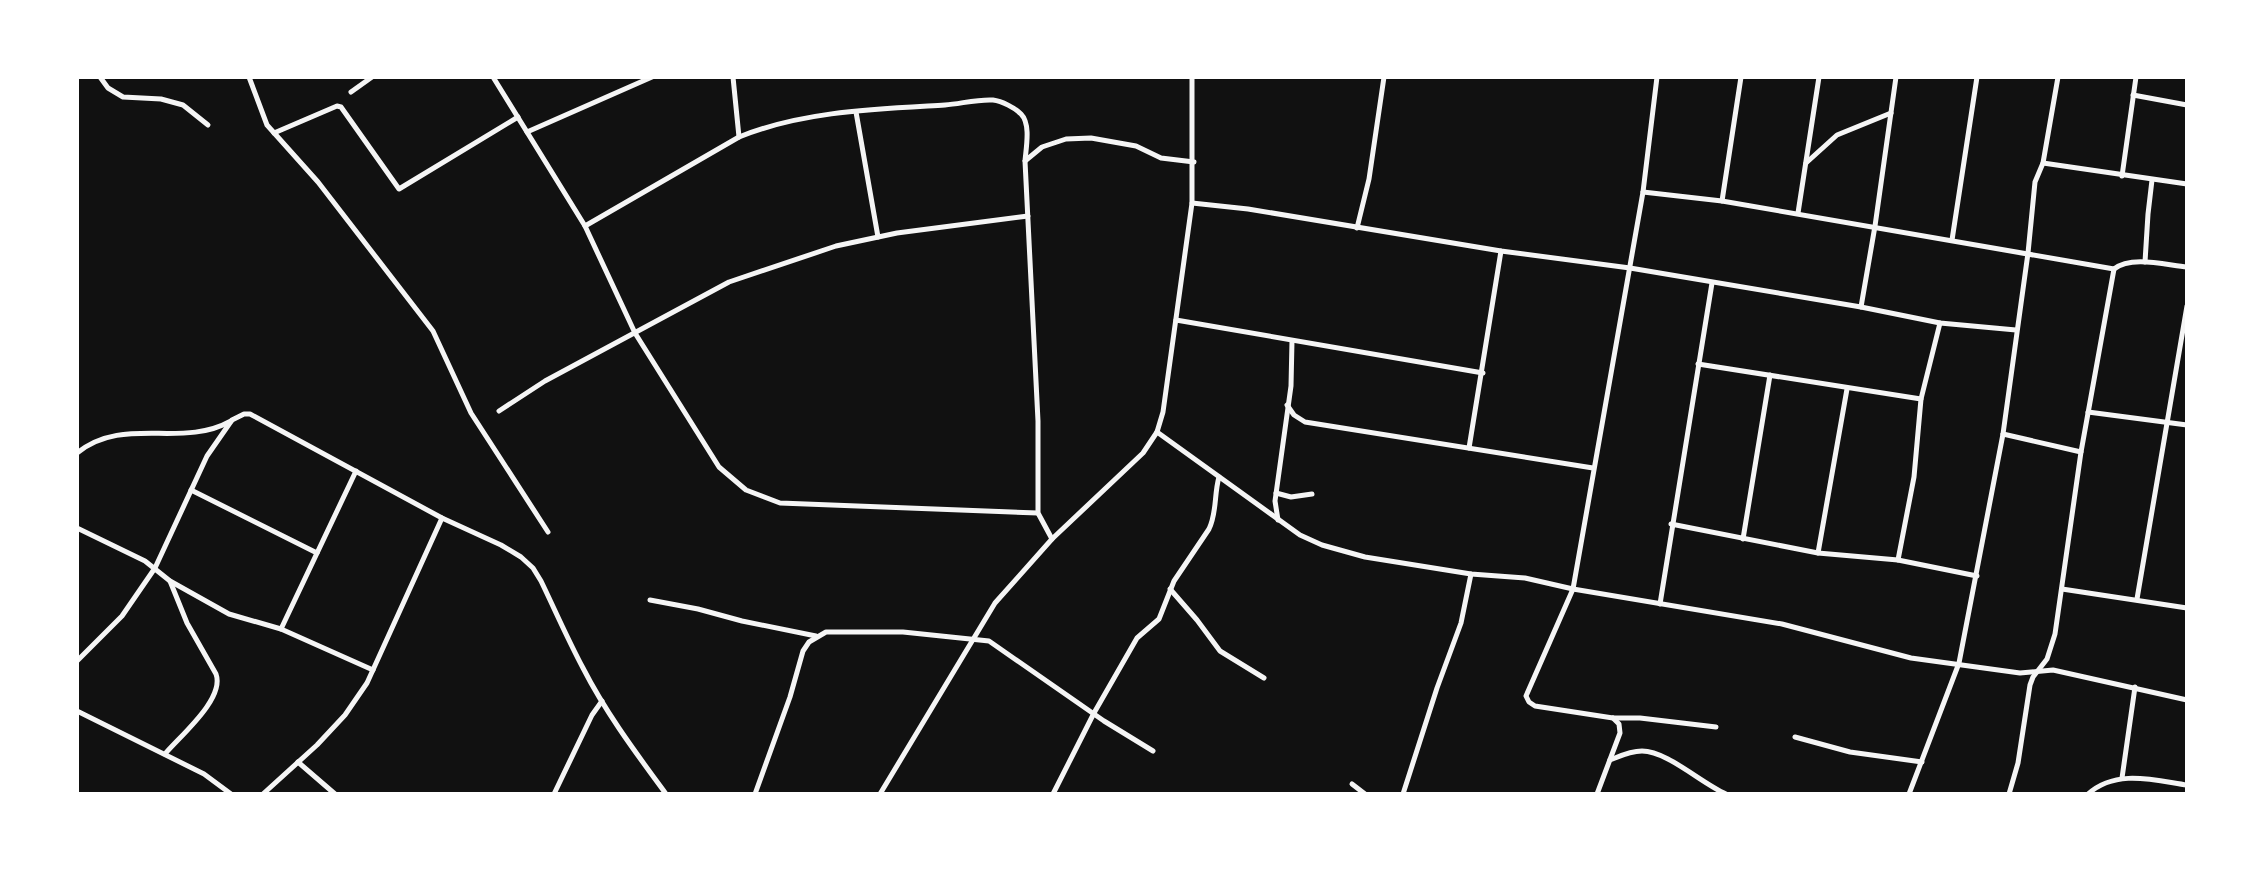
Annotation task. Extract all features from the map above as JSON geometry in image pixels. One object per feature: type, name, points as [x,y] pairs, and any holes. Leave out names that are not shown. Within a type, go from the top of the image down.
[{"type":"street","points":[[100,77],[108,88],[123,97],[161,99],[183,105],[208,125]]},
{"type":"street","points":[[248,77],[267,125],[318,182],[433,331],[471,413],[548,532]]},
{"type":"street","points":[[351,92],[372,77]]},
{"type":"street","points":[[493,77],[585,226],[635,333],[719,467],[746,490],[780,503],[1038,513]]},
{"type":"street","points":[[527,132],[652,77]]},
{"type":"street","points":[[733,77],[739,137]]},
{"type":"street","points":[[880,794],[995,603],[1052,539],[1132,465],[1157,432],[1163,412],[1192,203],[1192,77]]},
{"type":"street","points":[[1357,228],[1369,179],[1384,77]]},
{"type":"street","points":[[1657,77],[1643,192],[1573,589],[1527,689],[1527,699],[1535,706],[1613,718],[1640,718],[1716,727]]},
{"type":"street","points":[[1722,201],[1741,77]]},
{"type":"street","points":[[1798,214],[1819,77]]},
{"type":"street","points":[[1861,307],[1896,77]]},
{"type":"street","points":[[1952,240],[1978,77]]},
{"type":"street","points":[[1909,794],[1959,663],[2003,434],[2035,182],[2043,163],[2058,77]]},
{"type":"street","points":[[2122,176],[2136,77]]},
{"type":"street","points":[[2133,95],[2187,105]]},
{"type":"street","points":[[585,226],[739,137],[766,126],[856,112],[993,100],[1014,108],[1025,118],[1038,421],[1038,513],[1052,539]]},
{"type":"street","points":[[274,133],[337,106],[341,107],[399,189],[518,117]]},
{"type":"street","points":[[856,112],[878,237]]},
{"type":"street","points":[[1806,163],[1837,135],[1891,113]]},
{"type":"street","points":[[1026,161],[1042,147],[1066,139],[1091,138],[1136,146],[1161,158],[1194,162]]},
{"type":"street","points":[[2043,163],[2187,184]]},
{"type":"street","points":[[2146,262],[2152,180]]},
{"type":"street","points":[[1643,192],[1722,201],[1875,226],[2114,269]]},
{"type":"street","points":[[1192,203],[1248,209],[1501,251],[1630,268],[1940,323],[2016,330]]},
{"type":"street","points":[[499,411],[545,381],[729,282],[796,258],[878,237],[1028,216]]},
{"type":"street","points":[[1469,448],[1501,251]]},
{"type":"street","points":[[2009,794],[2018,763],[2030,685],[2047,659],[2055,634],[2081,452],[2114,269],[2122,263],[2146,262],[2187,267]]},
{"type":"street","points":[[1660,604],[1712,283]]},
{"type":"street","points":[[2137,599],[2187,306]]},
{"type":"street","points":[[1176,320],[1483,373]]},
{"type":"street","points":[[1898,560],[1914,477],[1922,399],[1940,323]]},
{"type":"street","points":[[1278,520],[1275,501],[1291,386],[1292,341]]},
{"type":"street","points":[[1698,364],[1922,399]]},
{"type":"street","points":[[1743,539],[1770,375]]},
{"type":"street","points":[[1818,553],[1847,389]]},
{"type":"street","points":[[1287,405],[1305,422],[1593,468]]},
{"type":"street","points":[[2088,412],[2187,425]]},
{"type":"street","points":[[77,453],[89,443],[133,432],[182,434],[215,430],[244,414],[256,416],[442,518],[522,557],[533,568],[602,701],[627,742],[666,794]]},
{"type":"street","points":[[77,661],[122,616],[155,568],[207,456],[232,420]]},
{"type":"street","points":[[1157,432],[1278,520],[1300,535],[1322,545],[1365,556],[1471,574],[1525,578],[1573,589],[1782,624],[1911,657],[2020,673],[2053,670],[2187,700]]},
{"type":"street","points":[[2003,434],[2081,452]]},
{"type":"street","points":[[281,629],[356,471]]},
{"type":"street","points":[[1053,794],[1094,713],[1137,638],[1159,619],[1170,589],[1213,521],[1214,495],[1219,477]]},
{"type":"street","points":[[191,490],[317,553]]},
{"type":"street","points":[[1276,493],[1292,497],[1312,494]]},
{"type":"street","points":[[263,794],[345,715],[373,670],[442,518]]},
{"type":"street","points":[[1671,524],[1818,553],[1898,560],[1977,576]]},
{"type":"street","points":[[77,528],[145,561],[170,581],[229,614],[281,629],[373,670]]},
{"type":"street","points":[[1403,794],[1461,622],[1471,574]]},
{"type":"street","points":[[165,754],[209,704],[218,684],[216,674],[187,623],[170,581]]},
{"type":"street","points":[[1170,589],[1220,651],[1264,678]]},
{"type":"street","points":[[2062,589],[2187,608]]},
{"type":"street","points":[[650,600],[817,636],[836,631],[903,632],[989,641],[1153,751]]},
{"type":"street","points":[[754,794],[790,697],[803,650],[817,636]]},
{"type":"street","points":[[2122,778],[2135,687]]},
{"type":"street","points":[[554,794],[592,715],[602,701]]},
{"type":"street","points":[[77,711],[204,774],[232,794]]},
{"type":"street","points":[[1597,794],[1620,733],[1619,724],[1613,718]]},
{"type":"street","points":[[1795,737],[1850,752],[1922,762]]},
{"type":"street","points":[[1609,760],[1629,752],[1654,752],[1709,791],[1726,794]]},
{"type":"street","points":[[298,762],[335,794]]},
{"type":"street","points":[[2088,794],[2106,781],[2122,778],[2187,785]]},
{"type":"street","points":[[1352,784],[1365,794]]}]
